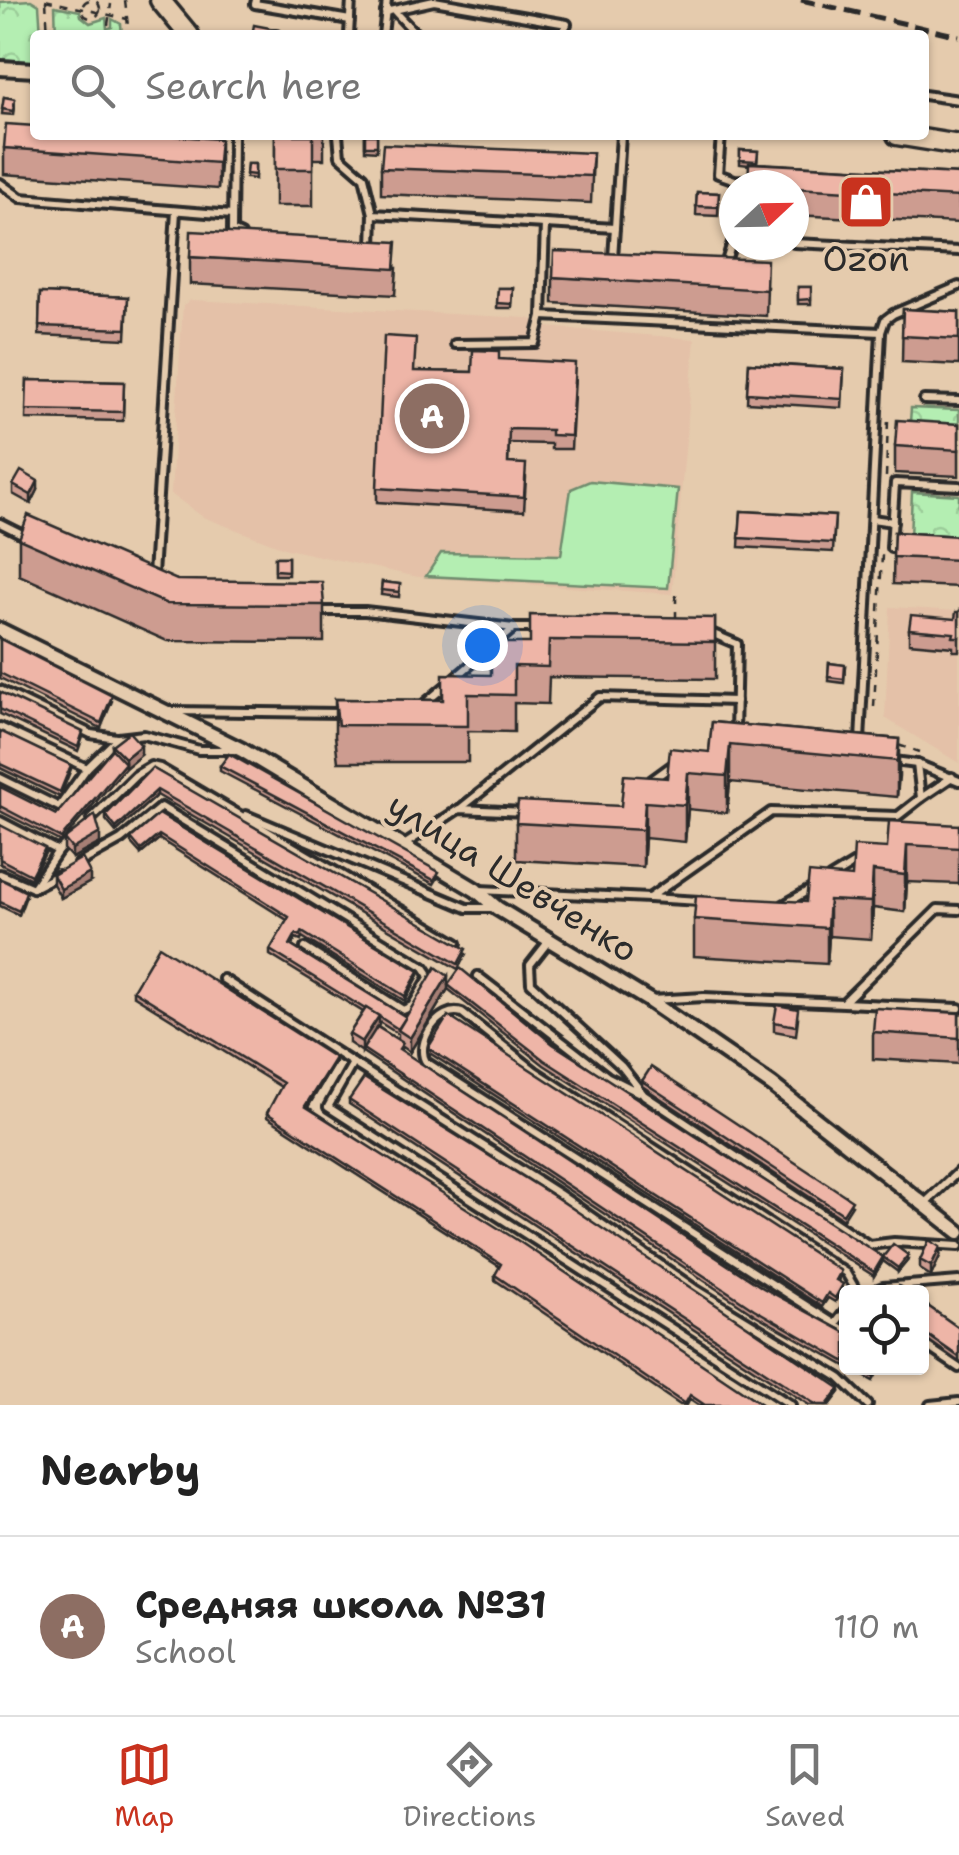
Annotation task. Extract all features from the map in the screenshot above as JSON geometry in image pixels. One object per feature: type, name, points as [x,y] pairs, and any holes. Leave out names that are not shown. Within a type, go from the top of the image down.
[{"type":"street","points":[[160,0],[185,30]]},
{"type":"street","points":[[0,68],[30,70]]},
{"type":"street","points":[[929,140],[959,144]]},
{"type":"street","name":"улица Шевченко","points":[[0,630],[242,750],[476,890],[497,908],[648,1000],[772,1085],[959,1232]]},
{"type":"lane","points":[[256,0],[255,4],[350,20]]},
{"type":"lane","points":[[349,30],[350,0]]},
{"type":"lane","points":[[383,30],[387,0]]},
{"type":"lane","points":[[385,12],[434,2],[567,24],[564,30]]},
{"type":"lane","points":[[395,12],[412,30]]},
{"type":"lane","points":[[929,95],[959,100]]},
{"type":"lane","points":[[233,140],[232,231],[254,241]]},
{"type":"lane","points":[[338,140],[340,156],[364,178],[373,214],[372,248],[352,246]]},
{"type":"lane","points":[[621,140],[613,259],[632,260]]},
{"type":"lane","points":[[719,174],[721,140]]},
{"type":"lane","points":[[217,154],[233,154]]},
{"type":"lane","points":[[0,182],[21,198],[232,215]]},
{"type":"lane","points":[[153,577],[176,211]]},
{"type":"lane","points":[[373,214],[615,228]]},
{"type":"lane","points":[[455,344],[536,343],[542,316],[544,224]]},
{"type":"lane","points":[[809,243],[959,251]]},
{"type":"lane","points":[[706,264],[724,266],[726,260]]},
{"type":"lane","points":[[859,756],[881,332],[892,314],[959,286]]},
{"type":"lane","points":[[542,316],[881,332]]},
{"type":"lane","points":[[924,400],[959,401]]},
{"type":"lane","points":[[905,549],[892,548],[889,521],[895,484],[959,486]]},
{"type":"lane","points":[[872,518],[889,521]]},
{"type":"lane","points":[[0,524],[38,542]]},
{"type":"lane","points":[[308,610],[365,611],[514,628],[550,628]]},
{"type":"lane","points":[[412,714],[514,628]]},
{"type":"lane","points":[[676,631],[712,633],[737,644],[735,749]]},
{"type":"lane","points":[[0,690],[91,734],[118,738],[144,735],[199,750],[242,750]]},
{"type":"lane","points":[[404,845],[459,809],[600,696],[736,701]]},
{"type":"lane","points":[[165,710],[355,714]]},
{"type":"lane","points":[[0,726],[86,768]]},
{"type":"lane","points":[[0,778],[59,807],[86,768],[118,738]]},
{"type":"lane","points":[[878,759],[917,764],[955,779]]},
{"type":"lane","points":[[649,782],[681,760]]},
{"type":"lane","points":[[917,764],[921,798]]},
{"type":"lane","points":[[84,826],[136,775],[152,766],[160,768],[457,942]]},
{"type":"lane","points":[[649,898],[771,812],[898,816],[955,779]]},
{"type":"lane","points":[[33,888],[121,840],[160,807],[424,967],[430,976],[412,1006],[403,1010],[304,948]]},
{"type":"lane","points":[[227,807],[467,908],[497,908]]},
{"type":"lane","points":[[459,809],[530,812]]},
{"type":"lane","points":[[0,821],[58,851]]},
{"type":"lane","points":[[33,888],[71,838]]},
{"type":"lane","points":[[782,906],[862,860]]},
{"type":"lane","points":[[0,874],[33,888]]},
{"type":"lane","points":[[476,890],[706,902]]},
{"type":"lane","points":[[844,1002],[938,909],[959,910]]},
{"type":"lane","points":[[549,940],[530,964],[531,982],[622,1067],[644,1095]]},
{"type":"lane","points":[[478,976],[608,1077],[644,1095],[870,1245],[894,1242],[959,1246]]},
{"type":"lane","points":[[223,979],[559,1194],[695,1289],[840,1378],[868,1405]]},
{"type":"lane","points":[[648,1000],[704,997],[959,1008]]},
{"type":"lane","points":[[839,1326],[426,1062],[422,1044],[444,1012],[462,1013],[535,1071],[846,1273],[853,1285]]},
{"type":"lane","points":[[354,1063],[328,1106],[792,1405]]},
{"type":"lane","points":[[924,1203],[959,1172]]},
{"type":"lane","points":[[905,1285],[959,1280]]},
{"type":"lane","points":[[836,1324],[839,1320]]},
{"type":"lane","points":[[929,1348],[959,1368]]},
{"type":"lane","points":[[930,1405],[959,1402]]},
{"type":"path","points":[[48,30],[46,0],[127,19]]},
{"type":"path","points":[[82,7],[87,0],[98,4],[100,12]]},
{"type":"path","points":[[124,0],[128,30]]},
{"type":"path","points":[[108,25],[110,4]]},
{"type":"path","points":[[82,7],[87,17],[100,12]]},
{"type":"path","points":[[886,483],[889,408]]},
{"type":"path","points":[[873,718],[889,521]]},
{"type":"path","points":[[676,592],[676,631]]},
{"type":"path","points":[[886,742],[929,758]]},
{"type":"shaded area","points":[[191,300],[528,318],[546,327],[695,339],[672,594],[418,577],[287,549],[203,517],[171,494],[183,305]]},
{"type":"shaded area","points":[[890,607],[959,611],[959,763],[885,718]]},
{"type":"green space","points":[[31,0],[39,5],[41,30],[30,30],[30,62],[0,59],[0,2]]},
{"type":"green space","points":[[55,6],[80,11],[90,23],[106,18],[107,29],[112,27],[112,19],[121,24],[122,30],[56,30]]},
{"type":"green space","points":[[911,408],[959,410],[959,438],[909,436]]},
{"type":"green space","points":[[590,481],[678,489],[668,588],[426,576],[441,553],[561,555],[571,489]]},
{"type":"green space","points":[[912,492],[959,495],[959,541],[910,538]]},
{"type":"building","points":[[254,25],[280,30],[253,30]]},
{"type":"building","points":[[4,97],[15,99],[13,111],[2,109]]},
{"type":"building","points":[[6,124],[30,126],[30,140],[220,140],[218,163],[4,148]]},
{"type":"building","points":[[275,140],[313,140],[313,169],[275,169]]},
{"type":"building","points":[[365,140],[377,140],[377,146],[365,146]]},
{"type":"building","points":[[383,144],[593,153],[591,176],[381,168]]},
{"type":"building","points":[[740,150],[758,151],[757,161],[740,160]]},
{"type":"building","points":[[749,163],[959,174],[959,197],[809,189],[809,170],[749,170]]},
{"type":"building","points":[[247,164],[255,164],[255,175],[246,174]]},
{"type":"building","points":[[697,192],[719,193],[718,207],[696,206]]},
{"type":"building","points":[[191,231],[397,242],[395,269],[190,257]]},
{"type":"building","points":[[554,251],[767,260],[766,290],[553,277]]},
{"type":"building","points":[[798,287],[811,287],[811,299],[798,300]]},
{"type":"building","points":[[498,288],[513,288],[512,304],[497,303]]},
{"type":"building","points":[[40,293],[128,297],[126,329],[39,326]]},
{"type":"building","points":[[903,309],[959,312],[959,339],[902,336]]},
{"type":"building","points":[[384,336],[416,338],[414,371],[472,372],[473,350],[499,351],[499,359],[575,363],[571,436],[551,435],[551,430],[509,429],[508,463],[526,464],[524,497],[377,488]]},
{"type":"building","points":[[749,363],[844,369],[842,399],[747,393]]},
{"type":"building","points":[[27,380],[124,382],[123,412],[26,410]]},
{"type":"building","points":[[897,420],[959,424],[959,450],[895,446]]},
{"type":"building","points":[[21,471],[38,481],[31,495],[13,485]]},
{"type":"building","points":[[741,511],[835,516],[833,543],[739,538]]},
{"type":"building","points":[[28,515],[177,580],[322,582],[324,605],[167,604],[19,539]]},
{"type":"building","points":[[894,532],[959,536],[959,560],[893,557]]},
{"type":"building","points":[[275,557],[288,557],[288,571],[275,570]]},
{"type":"building","points":[[382,582],[400,584],[399,592],[381,590]]},
{"type":"building","points":[[956,612],[959,637],[953,637],[954,633],[909,629],[911,615],[955,619]]},
{"type":"building","points":[[530,615],[715,618],[715,642],[549,640],[548,667],[514,666],[514,695],[468,694],[468,726],[338,725],[335,699],[443,700],[443,674],[491,675],[491,643],[530,643]]},
{"type":"building","points":[[0,639],[112,696],[101,723],[0,673]]},
{"type":"building","points":[[829,663],[845,665],[844,679],[828,677]]},
{"type":"building","points":[[0,692],[83,732],[78,747],[0,709]]},
{"type":"building","points":[[712,722],[899,739],[897,761],[730,745],[727,776],[688,773],[685,805],[645,802],[643,830],[516,823],[518,801],[621,806],[624,775],[667,778],[670,748],[709,752]]},
{"type":"building","points":[[0,731],[71,765],[60,792],[0,764]]},
{"type":"building","points":[[129,732],[141,745],[125,758],[112,745]]},
{"type":"building","points":[[112,749],[125,763],[61,838],[0,806],[0,787],[56,815]]},
{"type":"building","points":[[229,754],[439,872],[434,880],[220,766]]},
{"type":"building","points":[[152,768],[466,949],[458,964],[157,790],[116,828],[106,815]]},
{"type":"building","points":[[159,814],[419,971],[405,996],[302,932],[301,936],[296,934],[290,945],[406,1017],[398,1029],[270,950],[289,917],[159,835],[141,850],[131,838]]},
{"type":"building","points":[[95,815],[100,833],[72,849],[64,839]]},
{"type":"building","points":[[889,821],[959,825],[959,848],[907,845],[905,875],[873,871],[871,902],[829,900],[827,928],[694,919],[696,896],[806,902],[809,873],[852,877],[854,846],[887,848]]},
{"type":"building","points":[[0,825],[45,848],[31,875],[0,859]]},
{"type":"building","points":[[82,858],[90,873],[61,889],[53,875]]},
{"type":"building","points":[[0,879],[26,892],[19,911],[0,902]]},
{"type":"building","points":[[159,946],[335,1058],[305,1106],[517,1240],[763,1405],[705,1405],[690,1395],[685,1404],[495,1275],[501,1264],[267,1113],[283,1083],[133,990]]},
{"type":"building","points":[[436,967],[448,976],[410,1038],[398,1030]]},
{"type":"building","points":[[460,968],[553,1044],[883,1257],[874,1272],[544,1060],[448,985]]},
{"type":"building","points":[[777,1005],[798,1009],[796,1026],[774,1022]]},
{"type":"building","points":[[366,1008],[379,1016],[362,1042],[349,1034]]},
{"type":"building","points":[[875,1008],[959,1013],[959,1038],[873,1032]]},
{"type":"building","points":[[448,1016],[841,1271],[836,1280],[843,1284],[835,1298],[828,1293],[822,1303],[428,1048]]},
{"type":"building","points":[[377,1027],[403,1043],[399,1049],[763,1288],[839,1329],[839,1358],[754,1309],[363,1049]]},
{"type":"building","points":[[651,1067],[852,1200],[843,1214],[642,1081]]},
{"type":"building","points":[[364,1078],[554,1196],[840,1388],[827,1405],[812,1402],[349,1100]]},
{"type":"building","points":[[929,1240],[940,1247],[931,1266],[920,1260]]},
{"type":"building","points":[[893,1244],[908,1255],[898,1268],[883,1257]]},
{"type":"building","points":[[929,1307],[959,1328],[959,1357],[929,1336]]},
{"type":"railway","points":[[801,0],[959,36]]},
{"type":"place","name":"Ozon","points":[[866,202]]},
{"type":"place","name":"Средняя школа №31","points":[[432,416]]}]
